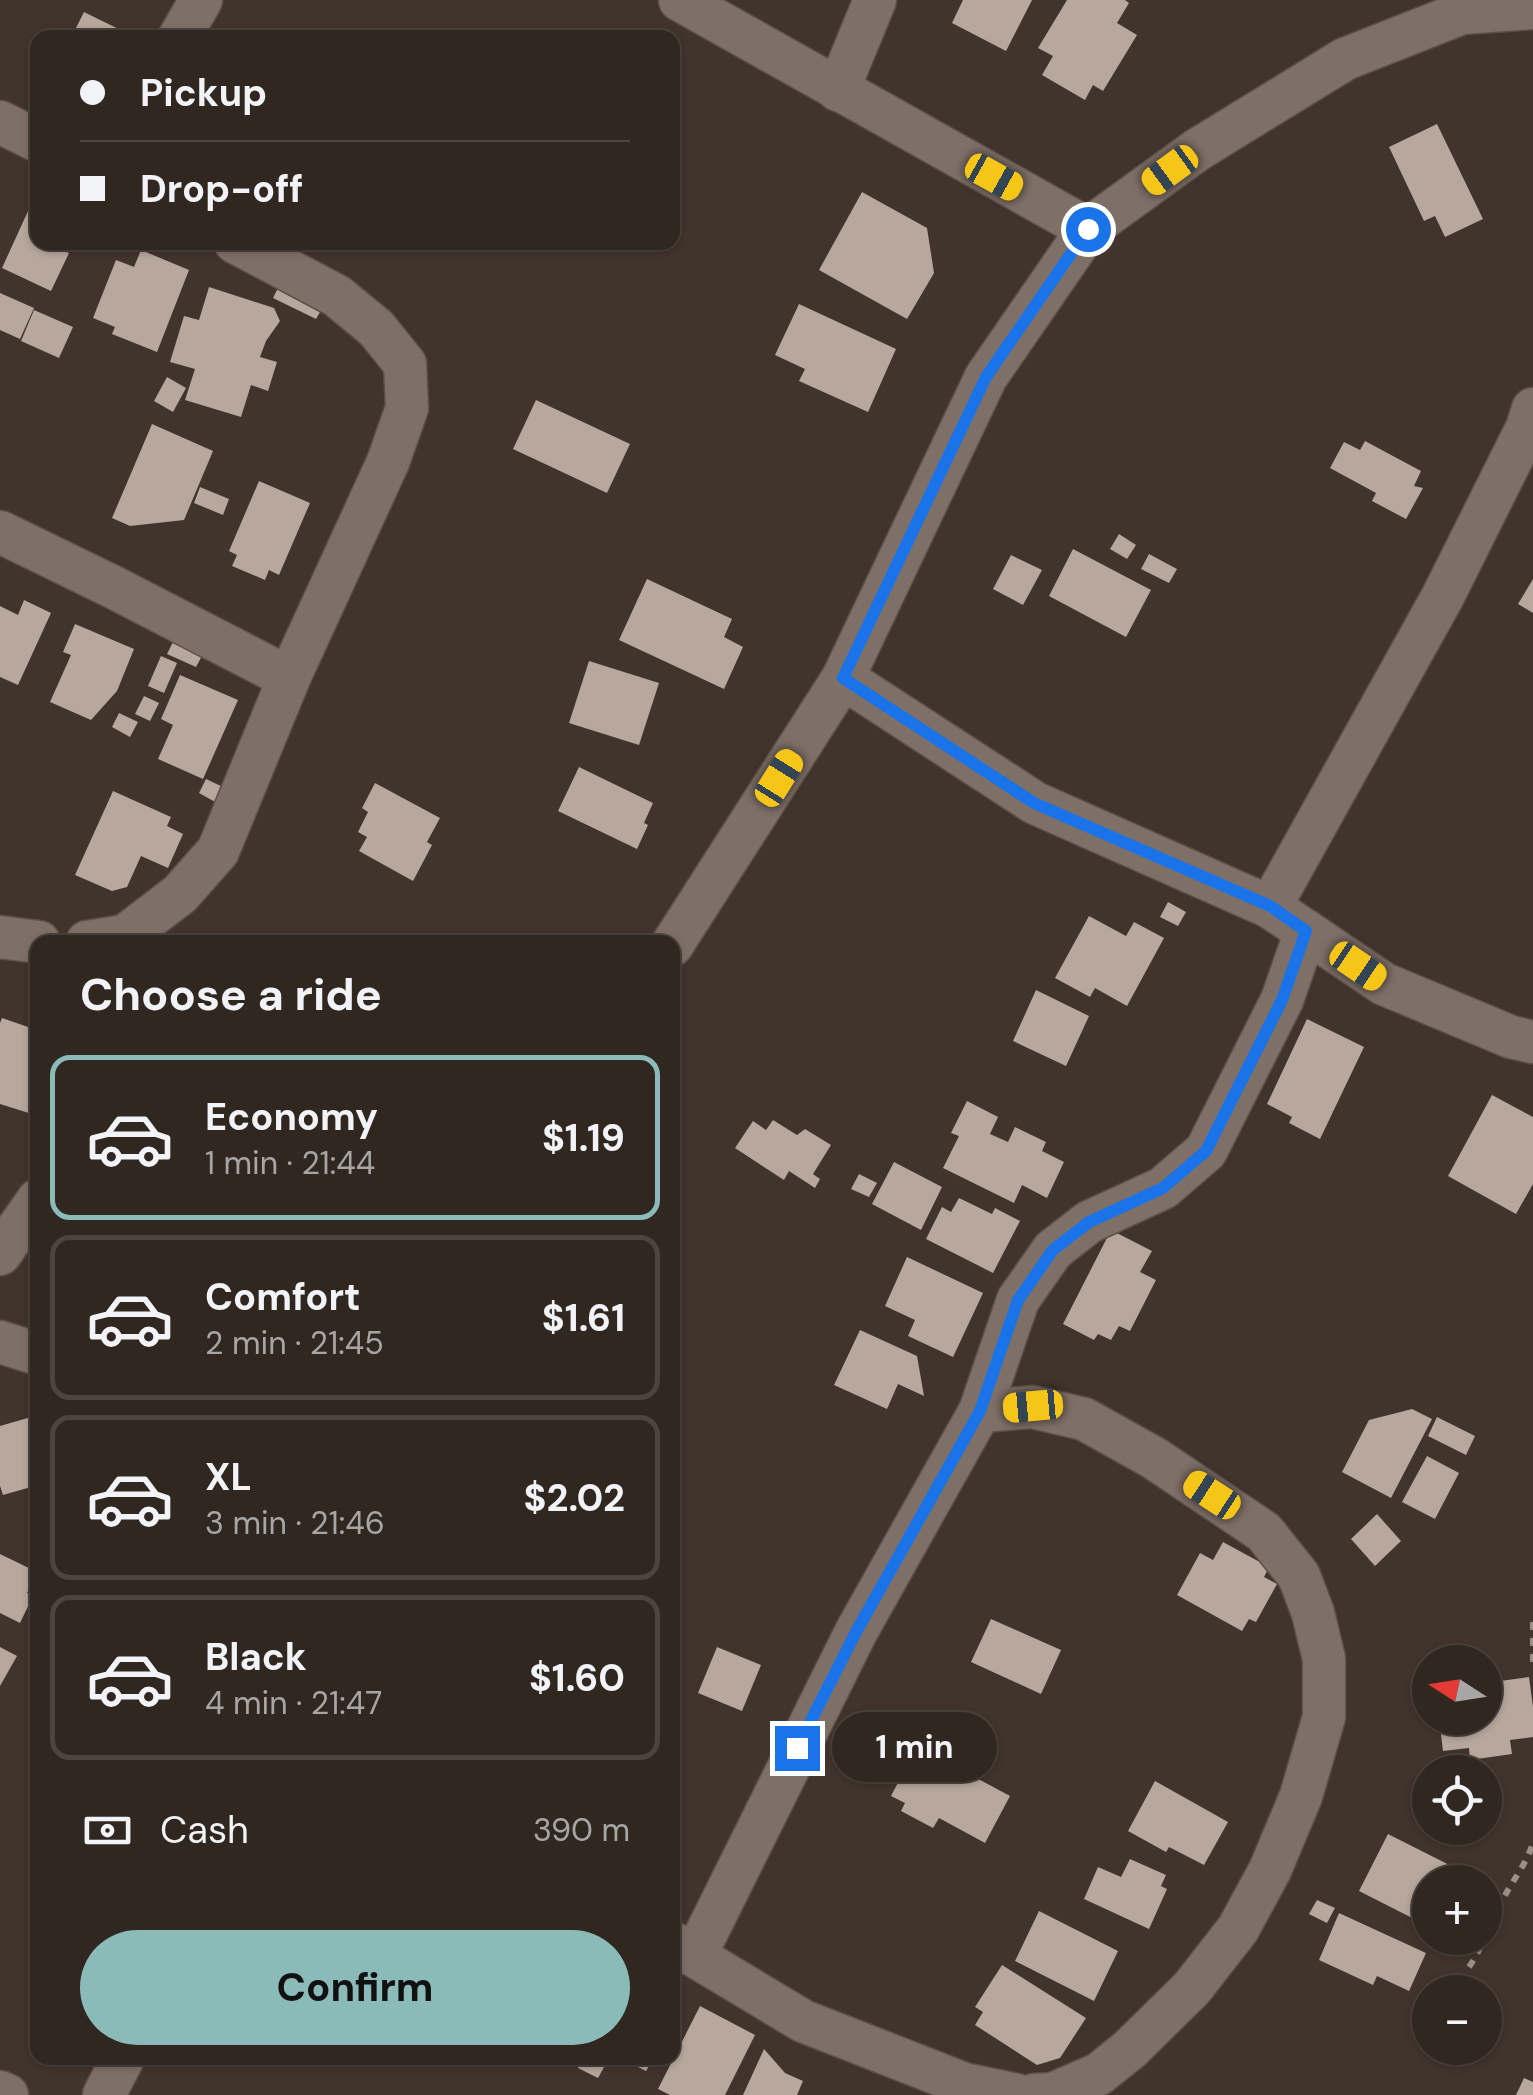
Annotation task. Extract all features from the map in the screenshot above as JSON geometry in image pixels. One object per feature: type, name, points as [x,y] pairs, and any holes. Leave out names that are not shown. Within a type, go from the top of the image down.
[{"type":"street","points":[[184,30],[201,0]]},
{"type":"street","points":[[680,0],[1088,229]]},
{"type":"street","points":[[838,90],[874,0]]},
{"type":"street","points":[[679,935],[843,678],[986,377],[1088,229],[1197,150],[1346,59],[1462,13],[1533,8]]},
{"type":"street","points":[[0,122],[30,137]]},
{"type":"street","points":[[125,935],[180,894],[218,851],[289,678],[388,462],[407,408],[405,364],[376,328],[337,296],[250,250]]},
{"type":"street","points":[[1270,906],[1443,596],[1531,421]]},
{"type":"street","points":[[0,532],[289,678]]},
{"type":"street","points":[[843,678],[1034,803],[1270,906],[1384,984],[1533,1042]]},
{"type":"street","points":[[1017,2095],[964,2084],[818,2027],[684,1950],[980,1411],[1018,1300],[1053,1250],[1089,1222],[1163,1188],[1206,1151],[1282,1000],[1306,931]]},
{"type":"street","points":[[0,937],[30,941]]},
{"type":"street","points":[[0,1254],[30,1211]]},
{"type":"street","points":[[0,1342],[30,1351]]},
{"type":"street","points":[[980,1411],[1033,1406],[1084,1419],[1154,1458],[1264,1532],[1299,1576],[1324,1659],[1324,1717],[1301,1796],[1270,1870],[1238,1929],[1192,1988],[1130,2049],[1099,2074],[1053,2094],[1034,2095]]},
{"type":"street","points":[[104,2095],[119,2065]]},
{"type":"street","points":[[0,2092],[7,2095]]},
{"type":"path","points":[[1533,1622],[1533,1662]]},
{"type":"path","points":[[1469,1968],[1533,1844]]},
{"type":"building","points":[[963,0],[1032,0],[1006,51],[952,23]]},
{"type":"building","points":[[1067,0],[1125,0],[1129,3],[1117,23],[1137,35],[1103,91],[1093,85],[1085,100],[1042,75],[1053,56],[1038,48]]},
{"type":"building","points":[[84,12],[121,30],[75,30]]},
{"type":"building","points":[[1437,124],[1483,219],[1445,237],[1435,216],[1424,221],[1389,147]]},
{"type":"building","points":[[862,192],[927,228],[934,273],[907,319],[819,270]]},
{"type":"building","points":[[30,207],[30,250],[69,253],[51,291],[2,268]]},
{"type":"building","points":[[141,250],[189,270],[157,352],[112,334],[115,327],[93,318],[116,260],[134,267]]},
{"type":"building","points":[[280,284],[324,305],[316,319],[273,298]]},
{"type":"building","points":[[209,287],[274,308],[280,321],[260,357],[277,362],[268,391],[251,385],[241,417],[185,400],[195,369],[170,362],[184,316],[199,320]]},
{"type":"building","points":[[0,293],[34,308],[20,339],[0,330]]},
{"type":"building","points":[[799,304],[896,349],[868,412],[799,381],[805,369],[775,355]]},
{"type":"building","points":[[34,310],[73,327],[59,358],[21,341]]},
{"type":"building","points":[[167,377],[186,388],[173,412],[154,401]]},
{"type":"building","points":[[536,400],[630,444],[607,493],[513,449]]},
{"type":"building","points":[[152,424],[213,451],[184,520],[130,526],[112,518]]},
{"type":"building","points":[[1365,441],[1421,471],[1414,486],[1423,488],[1406,519],[1372,501],[1376,493],[1330,468],[1344,442],[1360,450]]},
{"type":"building","points":[[259,481],[310,503],[279,575],[269,570],[265,580],[232,566],[237,555],[229,551]]},
{"type":"building","points":[[200,487],[229,499],[223,515],[194,503]]},
{"type":"building","points":[[1119,534],[1136,545],[1127,559],[1110,549]]},
{"type":"building","points":[[1073,549],[1151,590],[1126,637],[1049,596]]},
{"type":"building","points":[[1149,554],[1177,569],[1169,583],[1141,569]]},
{"type":"building","points":[[1011,555],[1042,570],[1023,605],[993,589]]},
{"type":"building","points":[[647,579],[732,619],[724,637],[743,647],[724,689],[619,640]]},
{"type":"building","points":[[1533,579],[1533,613],[1518,604]]},
{"type":"building","points":[[24,600],[51,613],[18,685],[0,677],[0,606],[18,615]]},
{"type":"building","points":[[75,624],[134,649],[117,691],[91,720],[50,702],[71,655],[63,652]]},
{"type":"building","points":[[175,638],[204,652],[196,667],[167,654]]},
{"type":"building","points":[[161,656],[177,663],[164,693],[148,686]]},
{"type":"building","points":[[589,661],[659,683],[639,745],[569,723]]},
{"type":"building","points":[[180,675],[238,700],[203,779],[158,759],[173,725],[161,719]]},
{"type":"building","points":[[144,696],[159,703],[150,721],[135,714]]},
{"type":"building","points":[[119,713],[138,722],[130,737],[112,727]]},
{"type":"building","points":[[579,767],[653,803],[637,849],[558,811]]},
{"type":"building","points":[[206,779],[225,788],[217,803],[199,793]]},
{"type":"building","points":[[375,783],[440,818],[427,842],[432,845],[413,881],[359,851],[367,837],[358,832],[368,812],[362,808]]},
{"type":"building","points":[[113,791],[171,817],[167,826],[183,834],[168,868],[141,856],[127,887],[112,891],[75,875]]},
{"type":"building","points":[[1168,902],[1186,912],[1178,926],[1160,917]]},
{"type":"building","points":[[1089,916],[1126,936],[1134,922],[1164,938],[1127,1006],[1095,988],[1090,997],[1055,978]]},
{"type":"building","points":[[1036,990],[1089,1016],[1066,1066],[1013,1041]]},
{"type":"building","points":[[2,1018],[30,1028],[30,1113],[0,1104]]},
{"type":"building","points":[[1307,1019],[1364,1047],[1320,1139],[1289,1123],[1292,1117],[1267,1104]]},
{"type":"building","points":[[1492,1095],[1533,1117],[1533,1184],[1516,1214],[1448,1176]]},
{"type":"building","points":[[967,1101],[998,1117],[990,1134],[1008,1142],[1015,1127],[1046,1142],[1042,1151],[1064,1162],[1047,1198],[1022,1185],[1014,1203],[943,1168],[959,1136],[951,1133]]},
{"type":"building","points":[[773,1120],[797,1135],[805,1129],[831,1145],[813,1174],[820,1179],[815,1188],[789,1171],[784,1180],[735,1148],[753,1121],[766,1130]]},
{"type":"building","points":[[894,1162],[942,1187],[921,1230],[872,1204]]},
{"type":"building","points":[[859,1174],[877,1183],[869,1197],[851,1189]]},
{"type":"building","points":[[959,1198],[992,1214],[995,1208],[1020,1221],[993,1273],[926,1239],[942,1207],[951,1212]]},
{"type":"building","points":[[1111,1230],[1152,1251],[1140,1272],[1156,1280],[1130,1331],[1119,1326],[1111,1340],[1098,1334],[1094,1340],[1063,1324]]},
{"type":"building","points":[[907,1257],[983,1293],[953,1357],[908,1336],[915,1320],[885,1306]]},
{"type":"building","points":[[860,1330],[917,1356],[924,1396],[898,1384],[887,1409],[834,1385]]},
{"type":"building","points":[[1412,1409],[1432,1419],[1391,1498],[1342,1472],[1369,1420]]},
{"type":"building","points":[[30,1417],[30,1487],[3,1495],[0,1486],[0,1426]]},
{"type":"building","points":[[1437,1417],[1475,1436],[1466,1455],[1428,1436]]},
{"type":"building","points":[[1427,1456],[1459,1473],[1435,1519],[1402,1502]]},
{"type":"building","points":[[1377,1514],[1401,1541],[1375,1566],[1351,1539]]},
{"type":"building","points":[[1223,1542],[1269,1567],[1264,1577],[1277,1584],[1256,1622],[1249,1619],[1242,1631],[1177,1595],[1200,1553],[1213,1560]]},
{"type":"building","points":[[0,1554],[30,1569],[27,1593],[30,1602],[20,1623],[0,1613]]},
{"type":"building","points":[[991,1619],[1061,1650],[1041,1694],[971,1662]]},
{"type":"building","points":[[0,1647],[17,1656],[0,1686]]},
{"type":"building","points":[[717,1647],[761,1665],[742,1711],[698,1693]]},
{"type":"building","points":[[1529,1677],[1533,1737],[1510,1740],[1512,1754],[1470,1755],[1469,1748],[1443,1751],[1441,1735],[1502,1735],[1502,1681]]},
{"type":"building","points":[[917,1746],[1010,1796],[985,1843],[939,1818],[933,1828],[901,1811],[905,1803],[891,1796]]},
{"type":"building","points":[[1155,1781],[1228,1822],[1204,1865],[1169,1847],[1166,1852],[1128,1831]]},
{"type":"building","points":[[1388,1834],[1449,1865],[1412,1865],[1412,1918],[1359,1891]]},
{"type":"building","points":[[1130,1859],[1166,1875],[1161,1886],[1167,1889],[1149,1929],[1084,1899],[1098,1867],[1121,1877]]},
{"type":"building","points":[[1317,1900],[1335,1908],[1327,1923],[1309,1914]]},
{"type":"building","points":[[1039,1911],[1118,1951],[1094,2001],[1015,1961]]},
{"type":"building","points":[[1339,1913],[1412,1947],[1412,1955],[1425,1955],[1416,1975],[1412,1975],[1409,1991],[1377,1976],[1373,1985],[1319,1960]]},
{"type":"building","points":[[1002,1965],[1086,2018],[1060,2058],[1037,2065],[975,2025],[983,2012],[975,2007]]},
{"type":"building","points":[[700,2006],[755,2035],[725,2095],[670,2095],[658,2089],[670,2065],[680,2065],[680,2046]]},
{"type":"building","points":[[764,2049],[785,2073],[803,2081],[797,2095],[743,2095]]},
{"type":"building","points":[[580,2065],[605,2065],[598,2078],[578,2068]]},
{"type":"building","points":[[1524,2078],[1533,2082],[1533,2095],[1516,2095]]},
{"type":"route","points":[[797,1748],[856,1632],[980,1411],[1018,1300],[1053,1250],[1089,1222],[1163,1188],[1206,1151],[1282,1000],[1306,931],[1270,906],[1034,803],[843,678],[986,377],[1088,229]]}]
